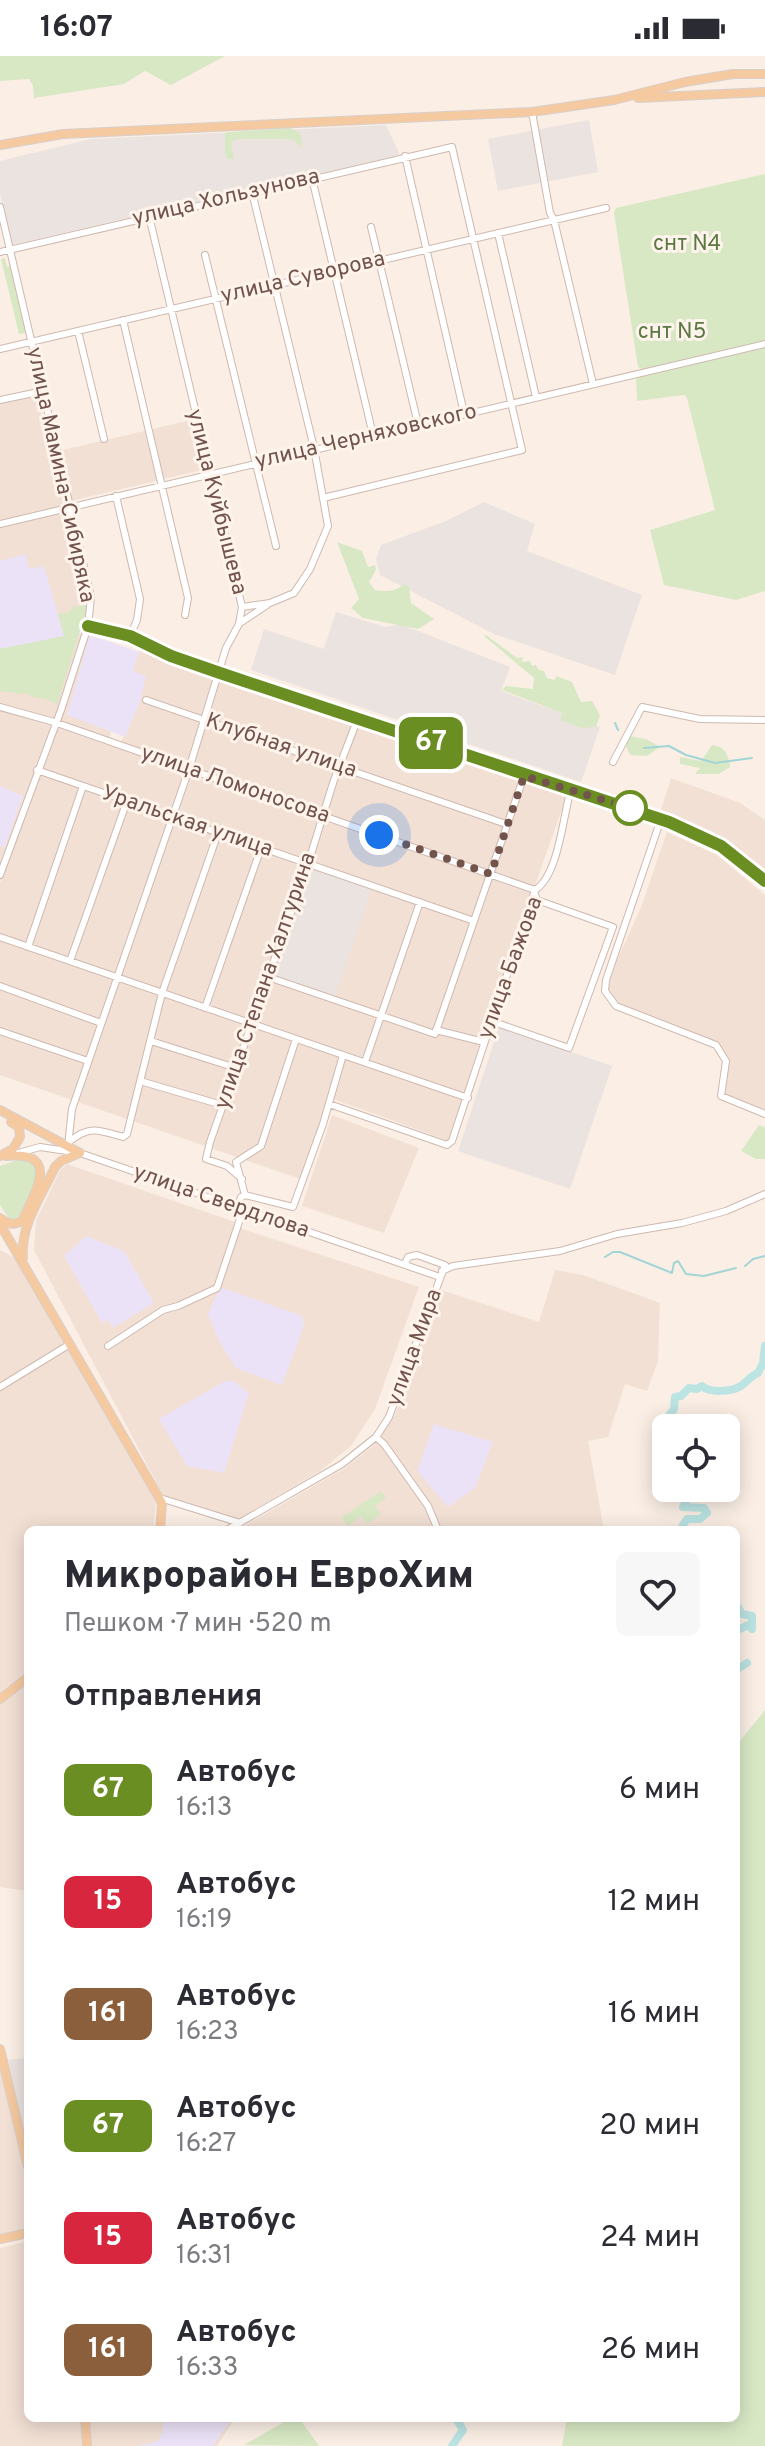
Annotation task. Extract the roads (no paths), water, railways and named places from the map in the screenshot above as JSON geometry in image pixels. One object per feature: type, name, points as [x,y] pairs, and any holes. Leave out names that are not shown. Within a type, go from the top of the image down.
[{"type":"main road","points":[[0,145],[63,134],[532,112],[621,99],[685,82],[733,74],[765,74]]},
{"type":"main road","points":[[733,74],[731,87],[744,92]]},
{"type":"main road","points":[[621,99],[765,92]]},
{"type":"main road","points":[[0,1113],[69,1144],[80,1153],[55,1167],[23,1236],[23,1264]]},
{"type":"main road","points":[[0,1113],[19,1127],[21,1133],[13,1149],[2,1157]]},
{"type":"main road","points":[[0,1218],[9,1224],[22,1221],[41,1178],[34,1160],[21,1155],[2,1157]]},
{"type":"main road","points":[[0,1224],[159,1498],[163,1509],[161,1525]]},
{"type":"main road","points":[[0,1237],[10,1242]]},
{"type":"main road","points":[[0,1699],[24,1680]]},
{"type":"main road","points":[[0,2049],[6,2096],[24,2154]]},
{"type":"main road","points":[[0,2239],[24,2234]]},
{"type":"main road","points":[[85,2422],[87,2446]]},
{"type":"street","points":[[532,112],[550,213],[593,384]]},
{"type":"street","name":"улица Хользунова","points":[[0,252],[452,147],[474,239]]},
{"type":"street","points":[[405,156],[464,413]]},
{"type":"street","points":[[312,178],[373,435]]},
{"type":"street","points":[[239,624],[270,603],[294,593],[310,569],[328,526],[314,448],[252,192]]},
{"type":"street","name":"улица Мамина-Сибиряка","points":[[0,207],[91,597],[88,626],[61,710],[54,722],[0,875]]},
{"type":"street","name":"улица Суворова","points":[[0,349],[606,208]]},
{"type":"street","name":"улица Куйбышева","points":[[69,1144],[72,1109],[173,817],[226,648],[239,624],[242,607],[149,216]]},
{"type":"street","points":[[371,227],[418,424]]},
{"type":"street","points":[[498,233],[536,397]]},
{"type":"street","points":[[323,498],[522,450],[474,239]]},
{"type":"street","points":[[205,255],[276,546]]},
{"type":"street","points":[[123,320],[188,598],[185,615]]},
{"type":"street","points":[[78,331],[104,439]]},
{"type":"street","name":"улица Черняховского","points":[[0,524],[765,344]]},
{"type":"street","points":[[0,400],[43,391]]},
{"type":"street","points":[[116,496],[140,599],[137,620],[130,636]]},
{"type":"street","points":[[242,607],[270,603]]},
{"type":"street","points":[[88,626],[130,636],[171,656],[220,673],[661,819],[721,846],[765,881]]},
{"type":"street","name":"Клубная улица","points":[[146,700],[506,824]]},
{"type":"street","name":"улица Ломоносова","points":[[0,707],[10,707],[491,874],[535,890],[537,900],[613,927],[569,1048],[491,1021]]},
{"type":"street","points":[[613,762],[642,707],[700,719],[765,720]]},
{"type":"street","name":"улица Степана Халтурина","points":[[242,1179],[227,1166],[206,1159],[222,1105],[358,718]]},
{"type":"street","name":"Уральская улица","points":[[37,770],[474,921]]},
{"type":"street","points":[[436,1032],[524,776]]},
{"type":"street","points":[[28,947],[83,786]]},
{"type":"street","name":"улица Бажова","points":[[329,1104],[447,1145],[452,1141],[535,890],[542,886],[553,860],[571,789]]},
{"type":"street","points":[[70,961],[127,801]]},
{"type":"street","points":[[661,819],[606,980],[605,991],[616,1006],[716,1045],[726,1061],[721,1096],[765,1114]]},
{"type":"street","points":[[69,1144],[85,1131],[99,1130],[123,1137],[127,1132],[162,993],[218,833]]},
{"type":"street","points":[[205,1008],[261,848]]},
{"type":"street","points":[[365,1062],[420,902]]},
{"type":"street","points":[[0,937],[468,1098]]},
{"type":"street","points":[[268,977],[381,1016],[484,1042]]},
{"type":"street","points":[[0,986],[101,1023]]},
{"type":"street","points":[[0,1031],[88,1061]]},
{"type":"street","points":[[245,1195],[236,1162],[261,1146],[296,1039]]},
{"type":"street","points":[[151,1041],[236,1068]]},
{"type":"street","points":[[245,1195],[293,1207],[343,1055]]},
{"type":"street","points":[[140,1081],[222,1105]]},
{"type":"street","name":"улица Свердлова","points":[[2,1157],[40,1147],[80,1153],[405,1264],[442,1271]]},
{"type":"street","points":[[405,1264],[408,1257],[417,1255],[442,1271],[453,1266],[560,1251],[617,1234],[682,1223],[726,1211],[765,1194]]},
{"type":"street","points":[[108,1346],[163,1310],[217,1288],[241,1197],[245,1195]]},
{"type":"street","name":"улица Мира","points":[[234,1526],[342,1464],[376,1437],[397,1401],[442,1271]]},
{"type":"street","points":[[0,1387],[70,1344]]},
{"type":"street","points":[[376,1437],[428,1506],[436,1526]]},
{"type":"street","points":[[159,1498],[240,1523]]},
{"type":"waterway","points":[[615,723],[618,730]]},
{"type":"waterway","points":[[644,748],[669,746],[686,755],[715,763],[752,758]]},
{"type":"waterway","points":[[605,1257],[620,1252],[672,1273],[674,1263],[678,1261],[686,1274],[704,1276],[736,1268]]},
{"type":"waterway","points":[[745,1266],[753,1259],[765,1256]]},
{"type":"waterway","points":[[670,1414],[675,1397],[681,1396],[689,1388],[702,1386],[721,1391],[741,1386],[758,1373],[765,1346]]},
{"type":"waterway","points":[[683,1526],[687,1519],[700,1519],[707,1513],[704,1508],[683,1507],[686,1502]]},
{"type":"waterway","points":[[740,1611],[752,1616],[752,1629],[748,1625],[740,1629]]},
{"type":"waterway","points":[[740,1667],[747,1663]]},
{"type":"waterway","points":[[452,2446],[463,2430],[458,2422]]},
{"type":"park label","name":"снт N4","points":[[687,244]]},
{"type":"park label","name":"снт N5","points":[[672,332]]}]
